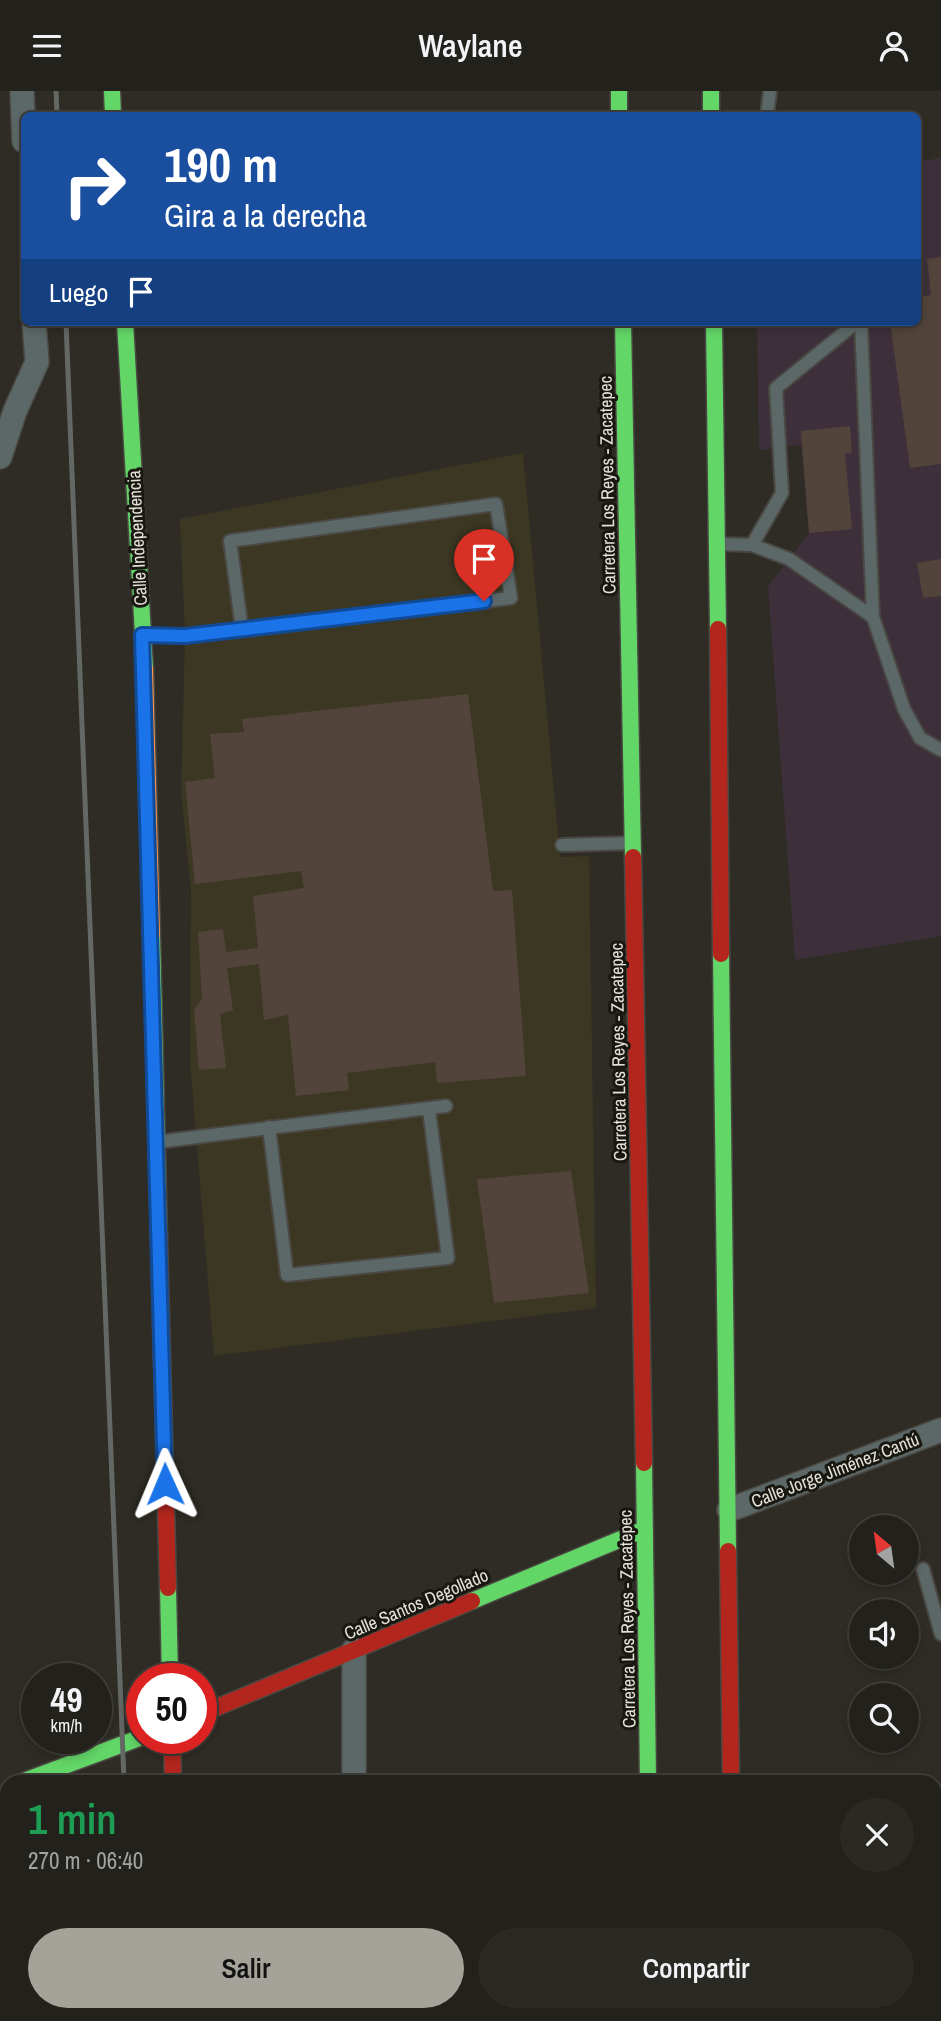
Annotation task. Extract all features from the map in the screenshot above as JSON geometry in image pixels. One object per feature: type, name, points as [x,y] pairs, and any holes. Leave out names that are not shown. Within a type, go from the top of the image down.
[{"type":"main road","points":[[112,91],[113,112]]},
{"type":"main road","points":[[619,91],[619,112]]},
{"type":"main road","points":[[711,91],[711,112]]},
{"type":"main road","name":"Calle Independencia","points":[[125,326],[142,635],[170,1663]]},
{"type":"main road","name":"Carretera Los Reyes - Zacatepec","points":[[623,326],[648,1775]]},
{"type":"main road","points":[[713,326],[732,1775]]},
{"type":"main road","name":"Calle Santos Degollado","points":[[217,1707],[645,1529]]},
{"type":"main road","points":[[73,1772],[126,1745]]},
{"type":"main road","points":[[172,1754],[173,1775]]},
{"type":"street","points":[[22,91],[23,112]]},
{"type":"street","points":[[0,457],[8,413],[37,362],[34,326]]},
{"type":"street","name":"Calle Jorge Jiménez Cantú","points":[[729,1510],[941,1430]]},
{"type":"street","points":[[354,1650],[354,1775]]},
{"type":"lane","points":[[767,112],[770,91]]},
{"type":"lane","points":[[752,545],[782,493],[776,388],[854,326]]},
{"type":"lane","points":[[859,326],[873,617],[904,709],[920,738],[941,750]]},
{"type":"lane","points":[[142,635],[185,636],[511,598],[496,503],[230,541],[243,629]]},
{"type":"lane","points":[[716,544],[752,545],[789,559],[873,617]]},
{"type":"lane","points":[[562,845],[633,843]]},
{"type":"lane","points":[[157,1142],[446,1106]]},
{"type":"lane","points":[[270,1127],[287,1275],[448,1258],[429,1108]]},
{"type":"lane","points":[[923,1569],[941,1634]]},
{"type":"shaded area","points":[[941,158],[941,936],[795,960],[768,586],[809,533],[801,445],[759,450],[757,326],[921,326],[921,161]]},
{"type":"shaded area","points":[[523,453],[560,857],[589,856],[596,1308],[214,1356],[190,1061],[191,890],[181,794],[185,636],[180,519]]},
{"type":"building","points":[[941,257],[941,464],[910,468],[891,326],[921,326],[921,296],[931,295],[927,259]]},
{"type":"building","points":[[850,426],[852,453],[845,454],[852,529],[809,533],[801,431]]},
{"type":"building","points":[[941,559],[941,596],[923,598],[917,563]]},
{"type":"building","points":[[468,694],[493,891],[512,890],[526,1076],[437,1083],[435,1062],[347,1073],[349,1090],[296,1096],[288,1015],[264,1020],[259,964],[227,968],[233,1010],[220,1014],[226,1068],[199,1070],[194,1010],[202,999],[198,932],[223,929],[226,952],[258,948],[253,896],[304,888],[301,871],[195,884],[185,782],[215,778],[210,734],[244,732],[242,719]]},
{"type":"building","points":[[571,1171],[589,1293],[494,1303],[477,1179]]},
{"type":"railway","points":[[56,91],[57,112]]},
{"type":"railway","points":[[66,326],[124,1775]]},
{"type":"traffic: fast","points":[[112,91],[113,112]]},
{"type":"traffic: fast","points":[[619,91],[619,112]]},
{"type":"traffic: fast","points":[[711,91],[711,112]]},
{"type":"traffic: fast","points":[[125,326],[145,669]]},
{"type":"traffic: fast","points":[[623,326],[633,857]]},
{"type":"traffic: fast","points":[[714,326],[718,629]]},
{"type":"traffic: fast","points":[[152,935],[159,1240]]},
{"type":"traffic: fast","points":[[721,954],[728,1551]]},
{"type":"traffic: fast","points":[[644,1463],[648,1775]]},
{"type":"traffic: fast","points":[[472,1601],[645,1529]]},
{"type":"traffic: fast","points":[[168,1588],[170,1663]]},
{"type":"traffic: fast","points":[[40,1775],[126,1743]]},
{"type":"traffic: slow","points":[[145,669],[152,935]]},
{"type":"traffic: jam","points":[[718,629],[721,954]]},
{"type":"traffic: jam","points":[[633,857],[644,1463]]},
{"type":"traffic: jam","points":[[159,1240],[168,1588]]},
{"type":"traffic: jam","points":[[728,1551],[731,1775]]},
{"type":"traffic: jam","points":[[217,1707],[472,1601]]},
{"type":"traffic: jam","points":[[172,1754],[173,1775]]},
{"type":"route","points":[[165,1484],[145,661],[142,635],[185,636],[484,601]]}]
